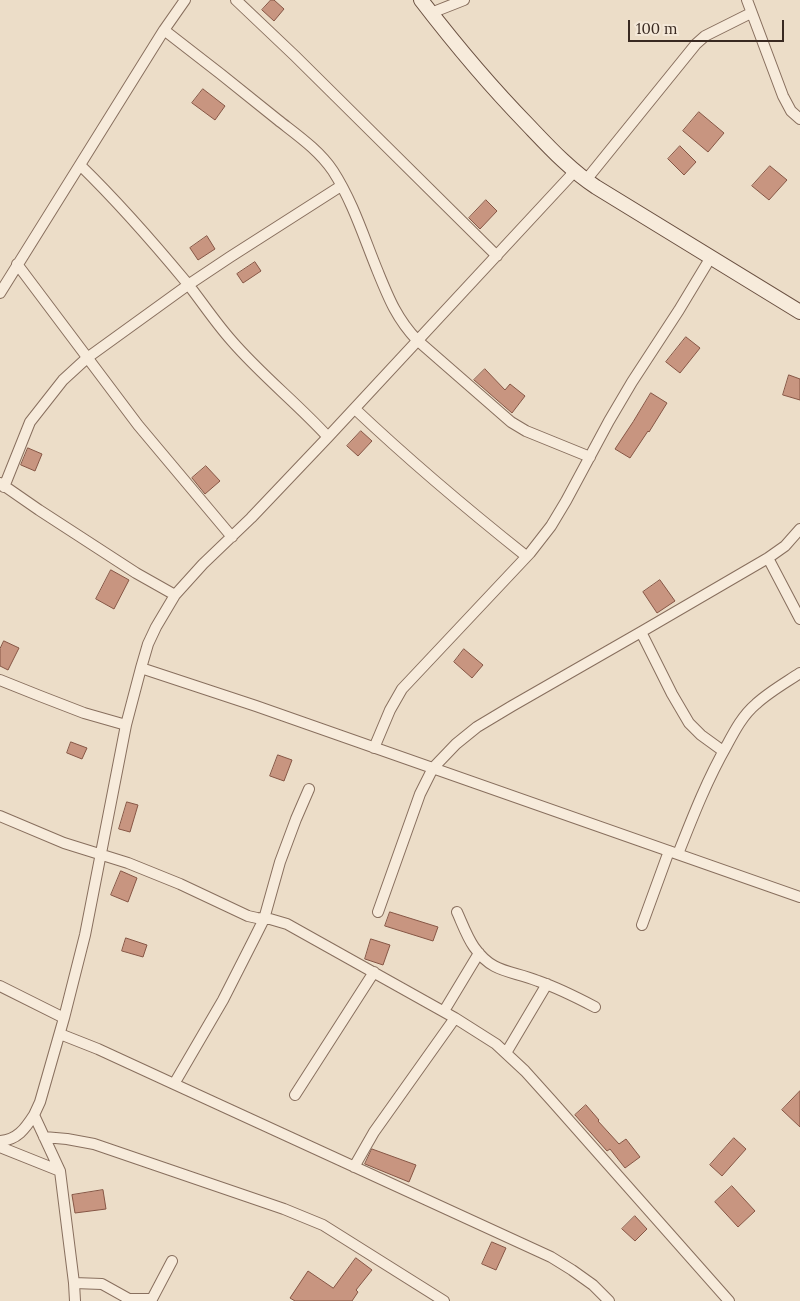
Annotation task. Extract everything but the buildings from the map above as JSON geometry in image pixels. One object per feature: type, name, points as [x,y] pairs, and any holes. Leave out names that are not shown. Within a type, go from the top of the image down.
[{"type":"main road","points":[[421,0],[474,66],[515,112],[580,175],[800,312]]},
{"type":"street","points":[[0,293],[164,30],[185,0]]},
{"type":"street","points":[[236,0],[308,68],[497,256]]},
{"type":"street","points":[[431,13],[464,0]]},
{"type":"street","points":[[746,0],[783,96],[791,111],[800,119]]},
{"type":"street","points":[[0,1141],[16,1137],[26,1128],[40,1102],[86,935],[126,725],[140,668],[156,627],[175,595],[355,409],[497,256],[580,175],[696,44],[705,36],[751,13]]},
{"type":"street","points":[[164,30],[260,105],[320,155],[333,171],[351,204],[387,295],[406,329],[511,422],[526,431],[590,457]]},
{"type":"street","points":[[80,165],[120,205],[188,285],[230,339],[328,437]]},
{"type":"street","points":[[175,595],[136,573],[2,485],[30,422],[63,380],[87,358],[188,285],[341,186]]},
{"type":"street","points":[[374,748],[390,710],[402,689],[526,556],[551,526],[632,382],[711,257]]},
{"type":"street","points":[[17,264],[138,425],[232,537]]},
{"type":"street","points":[[355,409],[461,504],[526,556]]},
{"type":"street","points":[[378,912],[420,794],[433,768],[456,744],[478,727],[512,706],[768,558],[785,546],[800,529]]},
{"type":"street","points":[[768,558],[800,619]]},
{"type":"street","points":[[641,632],[672,694],[689,723],[701,735],[723,751]]},
{"type":"street","points":[[140,668],[256,706],[800,897]]},
{"type":"street","points":[[642,925],[699,799],[740,722],[754,705],[800,673]]},
{"type":"street","points":[[0,680],[84,713],[126,725]]},
{"type":"street","points":[[174,1084],[223,1000],[264,918],[280,862],[309,789]]},
{"type":"street","points":[[0,816],[64,843],[128,863],[180,884],[248,916],[287,924],[444,1011],[496,1044],[525,1071],[729,1301]]},
{"type":"street","points":[[457,912],[473,947],[488,962],[499,969],[536,980],[574,995],[594,1007]]},
{"type":"street","points":[[444,1011],[479,953]]},
{"type":"street","points":[[295,1095],[374,972]]},
{"type":"street","points":[[506,1053],[547,984]]},
{"type":"street","points":[[0,986],[64,1018]]},
{"type":"street","points":[[354,1167],[374,1132],[455,1018]]},
{"type":"street","points":[[60,1034],[174,1084],[551,1258],[594,1285],[609,1301]]},
{"type":"street","points":[[34,1115],[60,1171],[75,1301]]},
{"type":"street","points":[[44,1137],[94,1144],[145,1160],[203,1182],[250,1196],[302,1216],[323,1225],[444,1301]]},
{"type":"street","points":[[0,1147],[60,1171]]},
{"type":"street","points":[[74,1283],[102,1284],[129,1299],[152,1299],[172,1261]]}]
